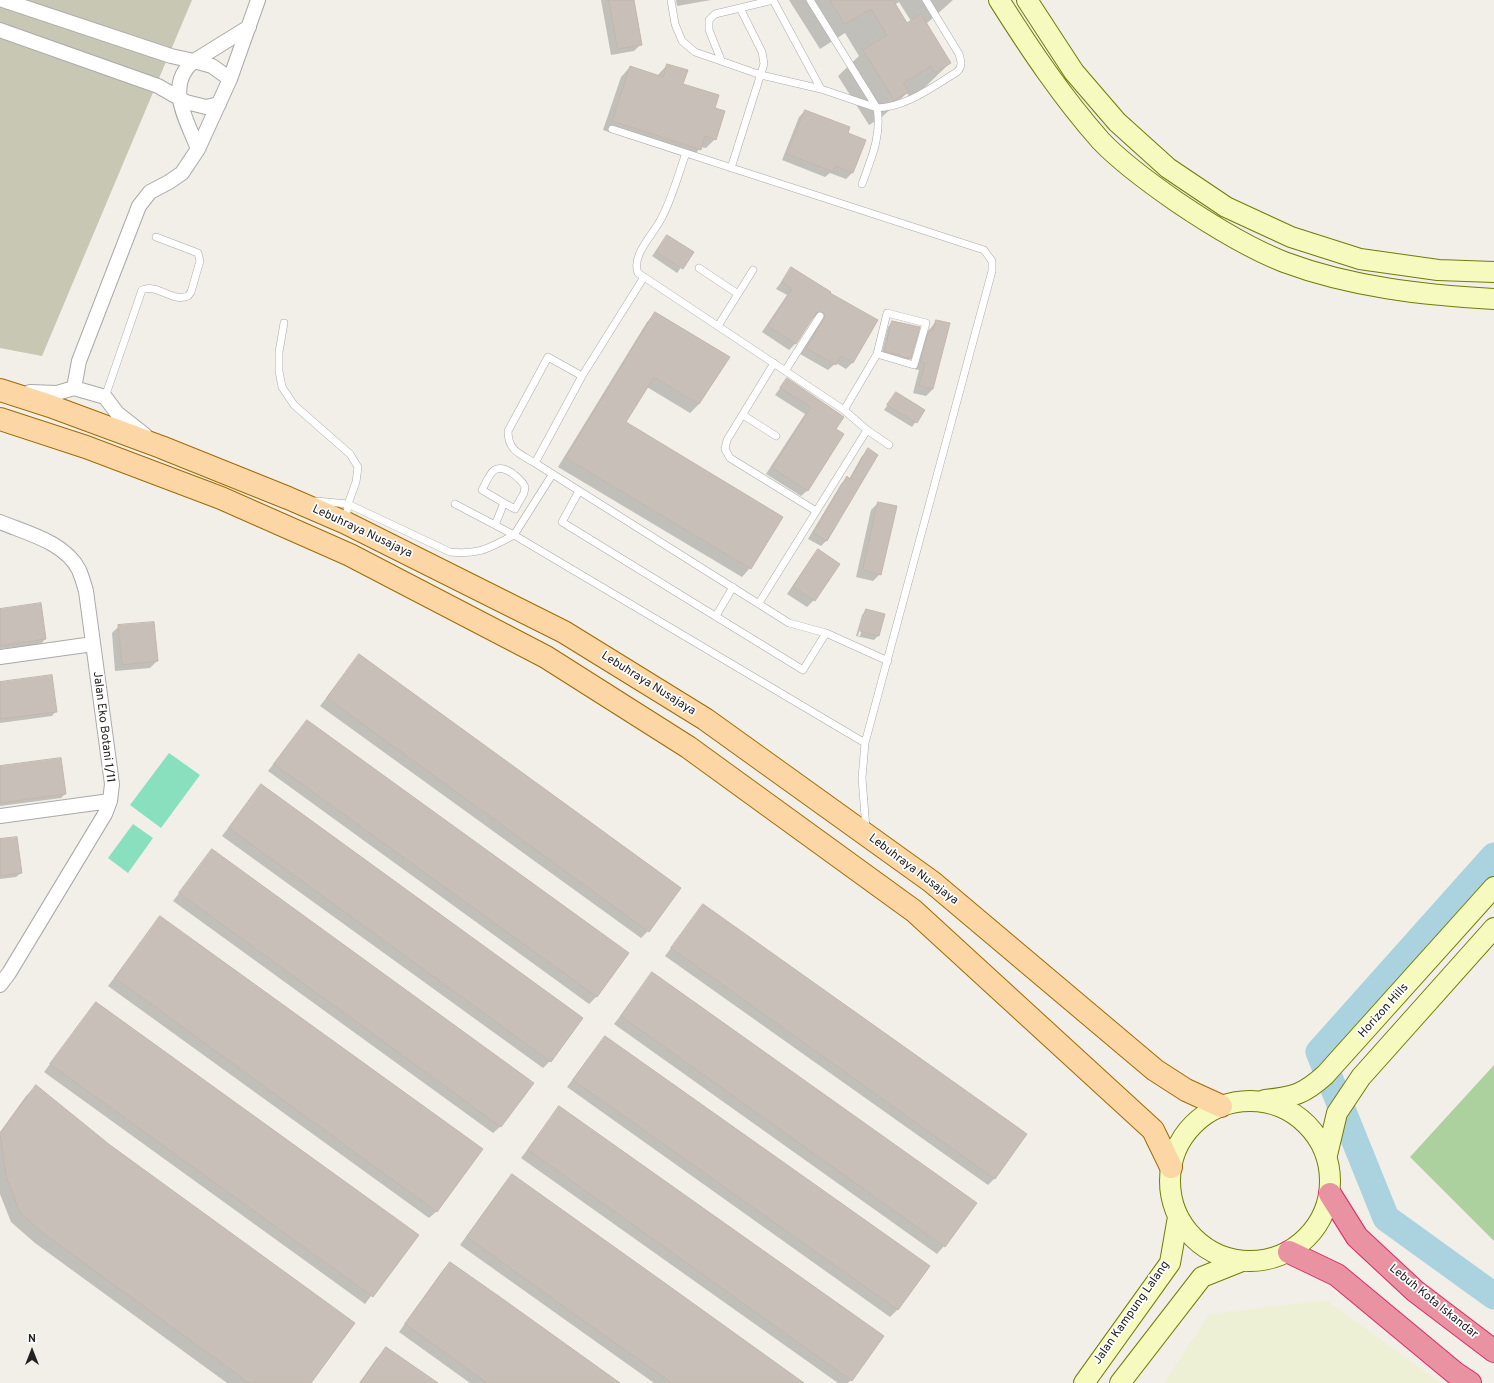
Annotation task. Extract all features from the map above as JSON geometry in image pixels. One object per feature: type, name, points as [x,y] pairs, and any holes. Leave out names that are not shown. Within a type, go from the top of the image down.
[{"type":"highway","name":"Lebuh Kota Iskandar","points":[[1330,1194],[1357,1237],[1415,1291],[1494,1351]]},
{"type":"highway","points":[[1289,1252],[1337,1275],[1455,1373],[1470,1383]]},
{"type":"main road","points":[[999,0],[1057,88],[1102,142],[1151,184],[1217,229],[1284,262],[1354,283],[1442,296],[1494,299]]},
{"type":"main road","points":[[1027,0],[1074,72],[1116,122],[1168,168],[1226,207],[1290,236],[1360,259],[1438,270],[1494,272]]},
{"type":"main road","name":"Lebuhraya Nusajaya","points":[[0,389],[161,447],[288,498],[347,514],[564,632],[705,719],[866,834],[932,882],[1155,1070],[1186,1090],[1221,1106]]},
{"type":"main road","points":[[0,418],[86,447],[221,498],[350,555],[546,657],[688,747],[914,911],[1153,1130],[1171,1167]]},
{"type":"main road","name":"Horizon Hills","points":[[1221,1106],[1287,1098],[1309,1089],[1325,1075],[1494,887]]},
{"type":"main road","points":[[1327,1155],[1337,1113],[1361,1077],[1494,928]]},
{"type":"main road","points":[[1221,1106],[1198,1120],[1180,1141],[1171,1167],[1170,1192],[1178,1217],[1194,1238],[1216,1254],[1242,1261],[1266,1260],[1289,1252],[1308,1237],[1323,1217],[1330,1194],[1331,1174],[1327,1155],[1311,1127],[1285,1108],[1254,1101]]},
{"type":"main road","name":"Jalan Kampung Lalang","points":[[1084,1383],[1170,1263],[1178,1217]]},
{"type":"main road","points":[[1120,1383],[1202,1277],[1242,1261]]},
{"type":"street","points":[[3,0],[171,56],[212,66],[230,79]]},
{"type":"street","points":[[74,388],[79,362],[139,206],[150,192],[170,182],[182,173],[198,149],[230,79],[258,0]]},
{"type":"street","points":[[198,149],[179,99],[179,86],[183,72],[194,61],[249,27]]},
{"type":"street","points":[[0,30],[158,86],[179,99],[199,106],[206,107],[219,104]]},
{"type":"street","points":[[0,389],[48,394],[63,392],[74,388],[105,397],[121,417],[161,447]]},
{"type":"street","name":"Jalan Eko Botani 1/11","points":[[0,522],[55,546],[66,554],[78,569],[86,591],[112,784],[110,801],[105,814],[5,974],[0,985]]},
{"type":"street","points":[[0,657],[93,644]]},
{"type":"street","points":[[0,816],[110,801]]},
{"type":"lane","points":[[671,0],[675,24],[682,41],[695,52],[761,75],[821,89],[877,108],[890,108],[906,103],[957,72],[961,68],[962,63],[959,54],[926,0]]},
{"type":"lane","points":[[721,60],[708,30],[708,20],[715,14],[773,0],[821,89]]},
{"type":"lane","points":[[810,0],[877,108],[879,121],[878,135],[862,184]]},
{"type":"lane","points":[[731,168],[764,64],[762,52],[740,8]]},
{"type":"lane","points":[[612,129],[984,250],[992,261],[992,271],[865,743],[862,778],[866,834]]},
{"type":"lane","points":[[686,153],[662,219],[637,259],[635,267],[638,273],[844,410],[867,430],[889,445]]},
{"type":"lane","points":[[105,397],[142,290],[151,288],[180,298],[188,296],[191,292],[200,261],[198,253],[156,236]]},
{"type":"lane","points":[[699,268],[738,294]]},
{"type":"lane","points":[[718,326],[753,270]]},
{"type":"lane","points":[[535,463],[582,376],[644,277]]},
{"type":"lane","points":[[844,410],[877,354],[887,313],[926,323],[914,365],[877,354]]},
{"type":"lane","points":[[785,371],[820,316]]},
{"type":"lane","points":[[284,323],[279,359],[279,371],[282,387],[294,405],[350,454],[358,467],[356,482],[347,514],[450,552],[467,554],[482,551],[514,535],[552,475]]},
{"type":"lane","points":[[582,376],[548,357],[508,431],[508,441],[514,450],[789,623],[826,633],[888,661]]},
{"type":"lane","points":[[774,364],[726,440],[725,449],[730,458],[816,511]]},
{"type":"lane","points":[[743,414],[776,436]]},
{"type":"lane","points":[[759,603],[867,430]]},
{"type":"lane","points":[[500,468],[505,469],[520,479],[525,487],[524,493],[516,509],[504,503],[482,490],[490,474],[495,469],[500,468]]},
{"type":"lane","points":[[578,491],[562,522],[803,670],[826,633]]},
{"type":"lane","points":[[495,525],[504,503]]},
{"type":"lane","points":[[455,504],[514,535],[865,743]]},
{"type":"lane","points":[[716,616],[733,587]]},
{"type":"shaded area","points":[[0,0],[192,0],[42,356],[0,348]]},
{"type":"shaded area","points":[[1326,1300],[1441,1383],[1164,1383],[1209,1314]]},
{"type":"green space","points":[[169,753],[200,775],[161,828],[130,805]]},
{"type":"green space","points":[[133,824],[153,838],[128,873],[108,858]]},
{"type":"green space","points":[[1494,1065],[1494,1241],[1410,1157]]},
{"type":"building","points":[[609,0],[634,0],[642,45],[618,49]]},
{"type":"building","points":[[830,0],[893,0],[907,23],[921,14],[951,63],[935,73],[931,66],[903,83],[909,92],[894,100],[863,50],[887,35],[871,9],[845,24]]},
{"type":"building","points":[[667,64],[688,70],[683,84],[719,95],[715,108],[725,111],[716,140],[705,136],[701,150],[612,121],[630,66],[663,77]]},
{"type":"building","points":[[805,110],[850,127],[848,133],[866,140],[853,173],[835,166],[833,172],[787,154]]},
{"type":"building","points":[[667,235],[694,252],[683,269],[656,252]]},
{"type":"building","points":[[791,267],[831,292],[830,293],[878,320],[853,363],[841,356],[836,365],[806,348],[824,319],[825,314],[822,312],[816,313],[796,344],[768,326],[792,289],[782,282]]},
{"type":"building","points":[[655,312],[730,357],[699,404],[654,377],[626,422],[783,517],[751,569],[566,458]]},
{"type":"building","points":[[936,320],[950,323],[933,389],[919,386],[925,363],[920,362],[929,330],[933,330]]},
{"type":"building","points":[[892,321],[920,327],[911,359],[885,351]]},
{"type":"building","points":[[787,378],[844,417],[836,429],[844,434],[808,491],[772,468],[811,407],[780,388]]},
{"type":"building","points":[[896,392],[925,410],[917,423],[887,405]]},
{"type":"building","points":[[868,448],[878,455],[827,541],[813,533],[847,476],[850,479]]},
{"type":"building","points":[[878,502],[897,506],[881,575],[863,570]]},
{"type":"building","points":[[818,549],[840,564],[815,601],[793,587]]},
{"type":"building","points":[[41,603],[46,639],[0,646],[0,609]]},
{"type":"building","points":[[866,609],[885,614],[879,636],[860,631]]},
{"type":"building","points":[[154,622],[158,661],[122,665],[118,625]]},
{"type":"building","points":[[359,654],[681,888],[649,932],[327,698]]},
{"type":"building","points":[[52,675],[57,712],[0,719],[0,682]]},
{"type":"building","points":[[307,720],[629,953],[597,997],[274,764]]},
{"type":"building","points":[[61,758],[66,794],[0,803],[0,766]]},
{"type":"building","points":[[261,784],[583,1018],[551,1062],[229,828]]},
{"type":"building","points":[[17,837],[22,873],[0,876],[0,839]]},
{"type":"building","points":[[212,849],[534,1083],[501,1127],[179,893]]},
{"type":"building","points":[[703,904],[1027,1134],[995,1179],[671,948]]},
{"type":"building","points":[[160,916],[483,1149],[437,1212],[115,978]]},
{"type":"building","points":[[652,972],[977,1203],[945,1247],[621,1016]]},
{"type":"building","points":[[96,1002],[419,1235],[373,1297],[50,1064]]},
{"type":"building","points":[[605,1036],[930,1266],[898,1310],[573,1080]]},
{"type":"building","points":[[36,1085],[110,1145],[355,1323],[311,1383],[249,1383],[44,1234],[20,1213],[6,1176],[0,1134]]},
{"type":"building","points":[[559,1106],[884,1336],[852,1381],[528,1150]]},
{"type":"building","points":[[512,1174],[804,1383],[672,1383],[591,1326],[467,1237]]},
{"type":"building","points":[[450,1262],[620,1383],[487,1383],[405,1324]]},
{"type":"building","points":[[386,1347],[438,1383],[361,1383]]},
{"type":"waterway","points":[[1494,856],[1319,1052],[1386,1218],[1494,1296]]}]
